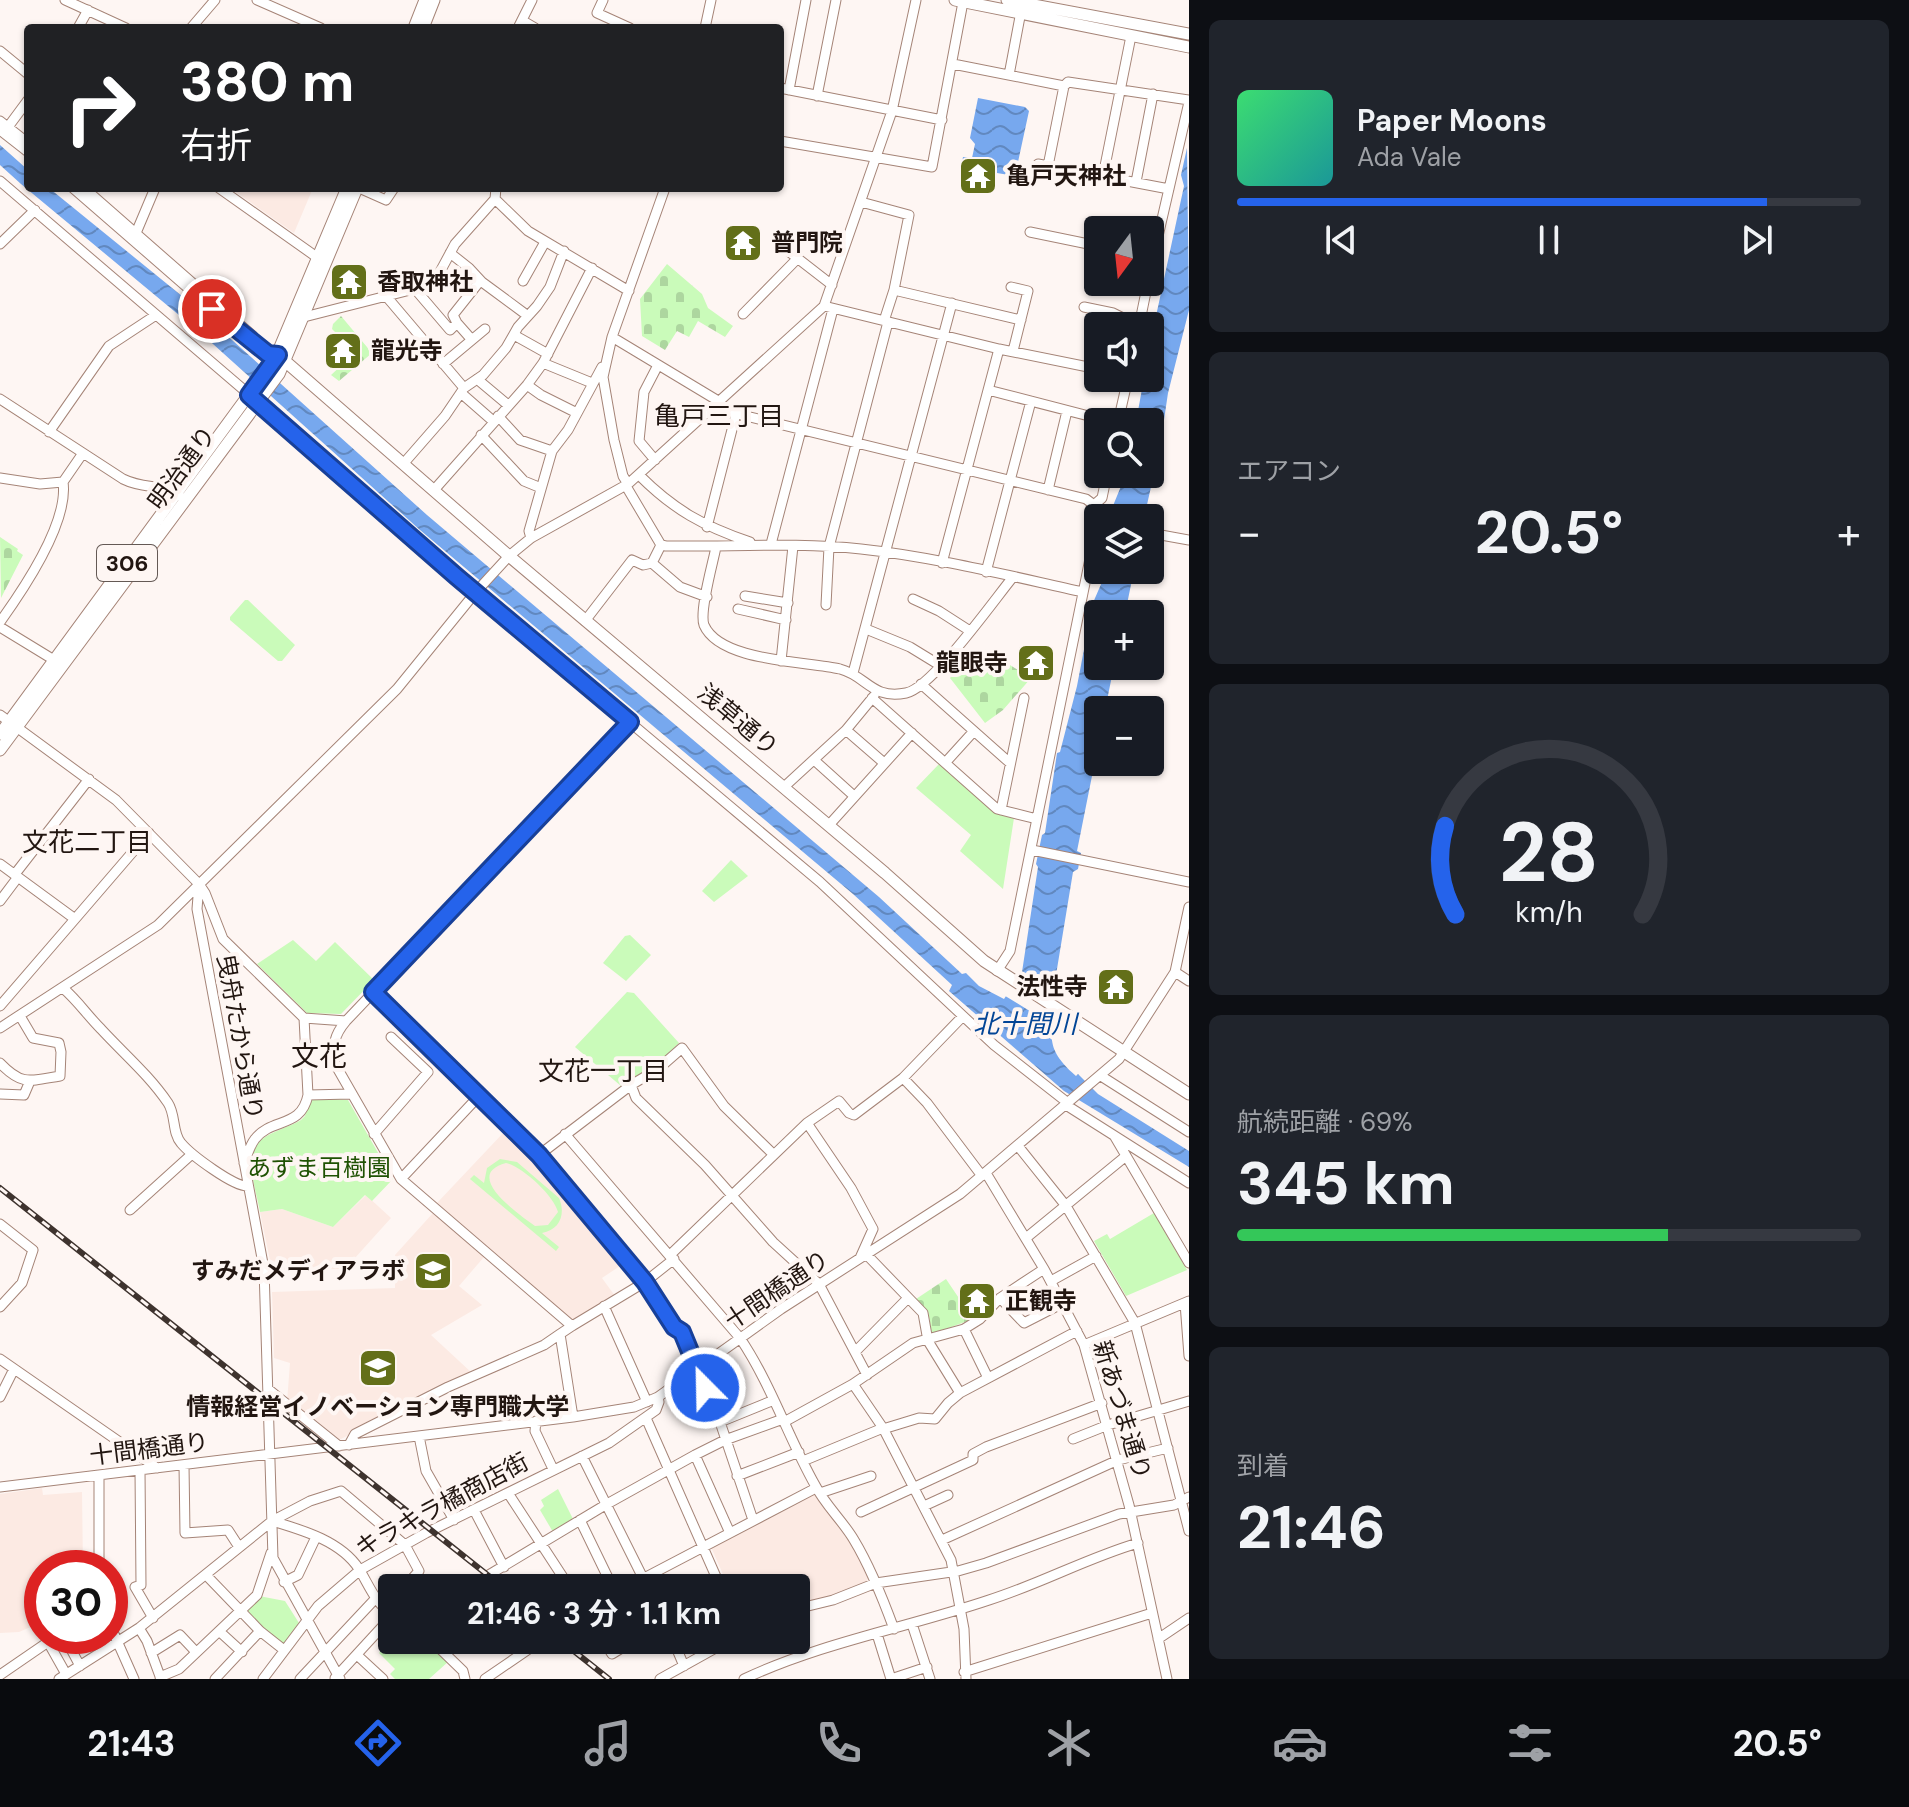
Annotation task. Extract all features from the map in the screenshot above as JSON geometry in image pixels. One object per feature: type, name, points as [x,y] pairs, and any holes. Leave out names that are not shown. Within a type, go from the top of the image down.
[{"type":"main road","points":[[416,24],[425,0]]},
{"type":"main road","points":[[425,24],[434,0]]},
{"type":"main road","points":[[1007,0],[1022,9],[1189,47]]},
{"type":"main road","points":[[959,1],[1189,34]]},
{"type":"main road","name":"明治通り","points":[[277,363],[345,192]]},
{"type":"main road","name":"明治通り","points":[[0,750],[9,721],[182,497],[277,363],[304,317],[356,192]]},
{"type":"main road","name":"浅草通り","points":[[277,363],[404,463],[997,971],[1189,1094]]},
{"type":"main road","name":"明治通り","points":[[0,734],[182,497]]},
{"type":"street","points":[[65,0],[87,6],[119,24]]},
{"type":"street","points":[[194,24],[215,0]]},
{"type":"street","points":[[257,0],[312,24]]},
{"type":"street","points":[[520,24],[532,0]]},
{"type":"street","points":[[603,0],[597,13],[621,24]]},
{"type":"street","points":[[706,24],[711,0]]},
{"type":"street","points":[[806,0],[784,89],[942,120]]},
{"type":"street","points":[[817,96],[836,0]]},
{"type":"street","points":[[771,544],[832,285],[892,111],[916,0]]},
{"type":"street","points":[[784,142],[932,167],[953,64],[959,1]]},
{"type":"street","points":[[1009,75],[1022,9]]},
{"type":"street","points":[[603,24],[607,18]]},
{"type":"street","points":[[1103,176],[1131,36]]},
{"type":"street","points":[[0,51],[24,71]]},
{"type":"street","points":[[953,64],[1064,86]]},
{"type":"street","points":[[1162,216],[1169,189],[1189,101],[1068,82],[1064,86],[1043,165],[1169,189]]},
{"type":"street","points":[[1136,182],[1153,94]]},
{"type":"street","points":[[3,126],[24,104]]},
{"type":"street","points":[[3,126],[24,140]]},
{"type":"street","points":[[3,126],[24,148]]},
{"type":"street","points":[[0,181],[820,882],[994,1045],[1115,1137],[1189,1183]]},
{"type":"street","points":[[78,192],[277,363]]},
{"type":"street","points":[[89,192],[277,363]]},
{"type":"street","points":[[136,233],[153,192]]},
{"type":"street","points":[[225,192],[318,258]]},
{"type":"street","points":[[367,192],[386,200],[391,192]]},
{"type":"street","points":[[304,317],[430,285],[494,192]]},
{"type":"street","points":[[496,192],[528,231],[629,291]]},
{"type":"street","points":[[661,545],[623,476],[603,387],[604,364],[612,337],[664,192]]},
{"type":"street","points":[[826,605],[829,547],[894,290],[909,215],[861,202]]},
{"type":"street","points":[[0,244],[35,210]]},
{"type":"street","points":[[1030,232],[1084,243]]},
{"type":"street","points":[[523,281],[545,242]]},
{"type":"street","points":[[783,247],[832,285]]},
{"type":"street","points":[[404,463],[445,416],[462,391],[494,364],[550,287],[564,251]]},
{"type":"street","points":[[450,253],[480,281],[528,316]]},
{"type":"street","points":[[743,314],[797,259]]},
{"type":"street","points":[[434,490],[527,385],[546,358],[592,268]]},
{"type":"street","points":[[472,340],[453,315],[480,281]]},
{"type":"street","points":[[1011,287],[1028,291],[1013,351]]},
{"type":"street","points":[[415,289],[450,330],[457,323]]},
{"type":"street","points":[[894,290],[1021,320]]},
{"type":"street","points":[[386,296],[462,391],[520,440],[552,451]]},
{"type":"street","points":[[853,673],[952,303]]},
{"type":"street","points":[[1084,307],[1108,312]]},
{"type":"street","points":[[829,308],[1084,366]]},
{"type":"street","points":[[0,1028],[154,929],[397,689],[509,556],[531,538],[627,485],[829,308]]},
{"type":"street","points":[[49,432],[109,346],[156,315]]},
{"type":"street","points":[[443,364],[485,329]]},
{"type":"street","points":[[514,335],[546,358],[592,383]]},
{"type":"street","points":[[612,337],[716,405],[736,414],[1086,499],[1093,504]]},
{"type":"street","points":[[942,563],[999,349]]},
{"type":"street","points":[[531,538],[529,531],[552,451],[604,364]]},
{"type":"street","points":[[655,460],[639,441],[644,392],[658,365]]},
{"type":"street","points":[[477,379],[508,405]]},
{"type":"street","points":[[527,385],[577,413]]},
{"type":"street","points":[[988,390],[1084,415]]},
{"type":"street","points":[[1,401],[139,487],[171,488],[182,497]]},
{"type":"street","points":[[986,572],[1031,401]]},
{"type":"street","points":[[1048,490],[1067,411]]},
{"type":"street","points":[[707,527],[736,414]]},
{"type":"street","points":[[481,435],[524,481],[541,488]]},
{"type":"street","points":[[54,660],[0,624],[38,564],[59,513],[63,482],[83,453]]},
{"type":"street","points":[[639,475],[682,513],[707,527],[757,544]]},
{"type":"street","points":[[0,478],[40,484],[63,482]]},
{"type":"street","points":[[1164,535],[1189,540]]},
{"type":"street","points":[[661,545],[716,547],[771,544],[886,552],[1083,592]]},
{"type":"street","points":[[652,563],[661,545]]},
{"type":"street","points":[[781,661],[793,546]]},
{"type":"street","points":[[716,547],[702,618],[707,630],[719,641],[761,659],[816,664],[853,673],[912,733],[1001,810],[1037,819]]},
{"type":"street","points":[[585,621],[632,560],[643,565],[652,563]]},
{"type":"street","points":[[652,563],[680,587],[707,597]]},
{"type":"street","points":[[784,787],[846,730],[875,696],[908,693],[941,666],[1013,577]]},
{"type":"street","points":[[997,971],[1010,951],[1034,851],[1037,819],[1085,584]]},
{"type":"street","points":[[745,596],[788,603]]},
{"type":"street","points":[[913,599],[970,631]]},
{"type":"street","points":[[738,609],[786,620]]},
{"type":"street","points":[[866,629],[910,647],[941,666]]},
{"type":"street","points":[[921,684],[1010,763]]},
{"type":"street","points":[[1001,810],[1024,698]]},
{"type":"street","points":[[9,721],[89,779],[149,833],[199,884],[223,939],[304,1018],[346,1021]]},
{"type":"street","points":[[572,1326],[401,1179],[351,1094],[334,1056],[336,1033],[630,722]]},
{"type":"street","points":[[846,730],[884,763]]},
{"type":"street","points":[[945,763],[974,731]]},
{"type":"street","points":[[829,825],[912,733]]},
{"type":"street","points":[[814,760],[854,796]]},
{"type":"street","points":[[0,901],[89,779]]},
{"type":"street","points":[[0,1006],[149,833]]},
{"type":"street","points":[[1034,851],[1189,882]]},
{"type":"street","points":[[0,864],[75,919]]},
{"type":"street","name":"曳舟たから通り","points":[[199,884],[197,909],[264,1269],[274,1563],[337,1678]]},
{"type":"street","name":"十間橋通り","points":[[0,1487],[573,1417],[658,1397],[819,1284],[950,1202],[1098,1079],[1123,1053],[1175,972],[1189,907]]},
{"type":"street","points":[[1175,972],[1189,981]]},
{"type":"street","points":[[63,988],[81,1003],[94,1022],[156,1085],[172,1110],[178,1141],[237,1184],[248,1186]]},
{"type":"street","points":[[373,992],[539,1155],[645,1282],[674,1327],[682,1332],[720,1422],[753,1520]]},
{"type":"street","points":[[0,1063],[14,1077],[30,1081],[60,1076],[59,1043],[33,1038],[20,1016]]},
{"type":"street","points":[[268,1389],[344,1445],[355,1434],[448,1387],[544,1345],[645,1282],[731,1194],[807,1123],[839,1101],[854,1115],[903,1078],[963,1016]]},
{"type":"street","points":[[244,1164],[254,1139],[299,1115],[306,1106],[304,1018]]},
{"type":"street","points":[[374,1134],[428,1072],[391,1037]]},
{"type":"street","points":[[539,1155],[631,1085],[658,1069],[682,1048],[724,1106],[773,1154]]},
{"type":"street","name":"新あづま通り","points":[[903,1078],[984,1174],[1026,1238],[1084,1345],[1118,1460],[1167,1679]]},
{"type":"street","points":[[1098,1079],[1189,1132]]},
{"type":"street","points":[[0,1094],[24,1095],[30,1081]]},
{"type":"street","points":[[631,1085],[636,1098],[731,1194],[773,1242],[819,1284],[867,1375]]},
{"type":"street","points":[[308,1095],[351,1094]]},
{"type":"street","points":[[401,1179],[478,1097]]},
{"type":"street","points":[[807,1123],[851,1188],[873,1229],[863,1257],[923,1313],[928,1341],[960,1393]]},
{"type":"street","points":[[565,1134],[740,1338],[758,1365],[818,1490],[854,1539],[894,1629]]},
{"type":"street","points":[[1115,1137],[1189,1263]]},
{"type":"street","points":[[1018,1146],[1066,1206],[1135,1323],[1168,1448],[1185,1499],[1189,1531]]},
{"type":"street","points":[[130,1210],[192,1154]]},
{"type":"street","points":[[1026,1238],[1126,1156]]},
{"type":"street","points":[[0,1224],[33,1250],[22,1283],[0,1307]]},
{"type":"street","points":[[1051,1281],[1096,1256]]},
{"type":"street","points":[[492,1574],[695,1455],[725,1440],[784,1420],[853,1384],[913,1343],[964,1329],[980,1319],[1000,1298],[1044,1269]]},
{"type":"street","points":[[855,1352],[908,1298]]},
{"type":"street","points":[[1000,1298],[1024,1323],[1063,1303]]},
{"type":"street","points":[[1084,1345],[1187,1302],[1189,1356]]},
{"type":"street","points":[[604,1306],[647,1402]]},
{"type":"street","points":[[964,1329],[988,1378]]},
{"type":"street","points":[[737,1476],[883,1428],[919,1418],[935,1419],[960,1393],[1077,1331]]},
{"type":"street","points":[[560,1334],[573,1417]]},
{"type":"street","points":[[0,1359],[157,1468]]},
{"type":"street","points":[[0,1397],[14,1369]]},
{"type":"street","points":[[853,1384],[883,1428],[942,1540],[954,1570],[961,1609],[965,1676],[1152,1613]]},
{"type":"street","name":"キラキラ橘商店街","points":[[263,1679],[325,1597],[360,1570],[609,1443],[659,1406],[658,1397]]},
{"type":"street","points":[[720,1422],[774,1400]]},
{"type":"street","points":[[1073,1439],[1108,1425],[1189,1401]]},
{"type":"street","points":[[861,1512],[973,1460],[973,1454],[986,1447],[1102,1403]]},
{"type":"street","points":[[646,1418],[715,1574]]},
{"type":"street","points":[[536,1421],[535,1431],[553,1469]]},
{"type":"street","points":[[419,1436],[426,1471],[454,1520]]},
{"type":"street","points":[[942,1540],[1118,1460],[1168,1448]]},
{"type":"street","points":[[695,1455],[730,1533]]},
{"type":"street","points":[[582,1456],[642,1574]]},
{"type":"street","points":[[184,1465],[185,1533],[228,1530],[239,1547]]},
{"type":"street","points":[[140,1470],[141,1585],[135,1587],[153,1618]]},
{"type":"street","points":[[99,1475],[99,1550]]},
{"type":"street","points":[[649,1574],[818,1490],[871,1476]]},
{"type":"street","points":[[128,1635],[272,1521],[310,1501],[341,1491],[405,1545],[419,1571],[416,1574]]},
{"type":"street","points":[[508,1493],[561,1574]]},
{"type":"street","points":[[924,1506],[948,1495]]},
{"type":"street","points":[[810,1606],[876,1583],[986,1563],[1119,1514],[1185,1499]]},
{"type":"street","points":[[474,1510],[504,1567]]},
{"type":"street","points":[[580,1520],[606,1574]]},
{"type":"street","points":[[272,1521],[316,1537],[345,1553],[360,1570],[376,1598],[300,1679]]},
{"type":"street","points":[[284,1582],[298,1575],[316,1537]]},
{"type":"street","points":[[744,1679],[768,1668],[992,1599],[1138,1543]]},
{"type":"street","points":[[139,1628],[161,1678],[179,1669],[257,1595],[272,1549]]},
{"type":"street","points":[[206,1575],[240,1612],[284,1650]]},
{"type":"street","points":[[1158,1639],[1189,1618]]},
{"type":"street","points":[[912,1624],[930,1679]]},
{"type":"street","points":[[219,1631],[242,1652]]},
{"type":"street","points":[[215,1679],[260,1631]]},
{"type":"street","points":[[337,1678],[378,1631]]},
{"type":"street","points":[[877,1634],[891,1679],[927,1667]]},
{"type":"street","points":[[151,1653],[180,1635],[196,1652]]},
{"type":"street","points":[[0,1677],[48,1642],[62,1677],[98,1654]]},
{"type":"street","points":[[74,1654],[80,1666]]},
{"type":"street","points":[[122,1654],[134,1679]]},
{"type":"street","points":[[445,1654],[463,1671],[465,1679]]},
{"type":"street","points":[[485,1679],[522,1654]]},
{"type":"street","points":[[679,1654],[684,1666]]},
{"type":"street","points":[[660,1679],[676,1675],[684,1666],[705,1654]]},
{"type":"street","points":[[357,1655],[383,1679]]},
{"type":"shaded area","points":[[236,192],[311,192],[294,233]]},
{"type":"shaded area","points":[[505,1131],[579,1209],[623,1264],[602,1278],[615,1296],[573,1321],[437,1203]]},
{"type":"shaded area","points":[[366,1195],[391,1218],[345,1269],[272,1270],[260,1212],[282,1209],[333,1227]]},
{"type":"shaded area","name":"情報経営イノベーション専門職大学","points":[[433,1213],[484,1257],[459,1286],[482,1305],[431,1335],[472,1373],[341,1439],[335,1439],[287,1402],[290,1363],[274,1358],[272,1292],[395,1288],[395,1255]]},
{"type":"shaded area","points":[[42,1488],[43,1495],[82,1492],[83,1550],[24,1550],[24,1630],[19,1632],[0,1633],[0,1494]]},
{"type":"shaded area","points":[[816,1494],[849,1538],[868,1578],[867,1583],[810,1601],[810,1574],[723,1574],[711,1547]]},
{"type":"green space","points":[[667,264],[702,294],[708,308],[733,326],[725,337],[698,321],[689,337],[677,331],[665,350],[642,336],[640,299]]},
{"type":"green space","points":[[341,316],[372,353],[339,381],[331,375],[358,350],[344,334],[340,337],[332,329]]},
{"type":"green space","points":[[0,537],[23,555],[1,598]]},
{"type":"green space","points":[[245,600],[295,645],[282,661],[278,661],[230,620]]},
{"type":"green space","points":[[976,649],[984,649],[1031,678],[1003,710],[985,723],[950,678]]},
{"type":"green space","points":[[939,764],[994,812],[1014,818],[1003,889],[960,851],[971,835],[916,788]]},
{"type":"green space","points":[[731,860],[748,876],[714,902],[702,891]]},
{"type":"green space","points":[[630,935],[651,955],[626,981],[603,963],[625,936]]},
{"type":"green space","points":[[293,940],[316,961],[335,942],[374,980],[341,1014],[307,1013],[257,964]]},
{"type":"green space","points":[[627,992],[634,993],[679,1043],[655,1066],[621,1086],[575,1047]]},
{"type":"green space","name":"あずま百樹園","points":[[309,1099],[348,1100],[393,1179],[372,1201],[365,1195],[333,1227],[282,1209],[260,1212],[252,1172],[258,1144],[265,1137],[301,1120]]},
{"type":"green space","points":[[500,1159],[517,1162],[559,1198],[562,1210],[560,1220],[553,1229],[542,1233],[559,1247],[556,1251],[470,1179],[474,1175],[484,1183],[487,1168]],"holes":[[[506,1163],[537,1183],[551,1198],[558,1212],[548,1225],[535,1226],[507,1204],[491,1185],[489,1176],[494,1169]]]},
{"type":"green space","points":[[1154,1213],[1187,1270],[1126,1296],[1094,1241],[1107,1234],[1110,1239]]},
{"type":"green space","points":[[946,1279],[973,1319],[932,1334],[928,1311],[916,1299]]},
{"type":"green space","points":[[558,1489],[573,1519],[553,1532],[540,1510],[544,1506],[541,1500]]},
{"type":"green space","points":[[259,1596],[285,1601],[299,1623],[284,1644],[245,1614]]},
{"type":"green space","points":[[380,1654],[441,1654],[449,1661],[429,1679],[395,1679],[390,1674],[395,1669]]},
{"type":"water","points":[[978,98],[1025,107],[1029,111],[1015,176],[994,170],[984,172],[961,168],[963,157],[972,158],[975,144],[970,138]]},
{"type":"water","name":"北十間川","points":[[0,145],[24,166],[24,186],[0,165]]},
{"type":"water","points":[[1187,148],[1189,310],[1164,420],[1164,408],[1139,408],[1141,392],[1164,392],[1164,312],[1157,312],[1160,296],[1164,296],[1164,279],[1184,186],[1181,175]]},
{"type":"water","name":"北十間川","points":[[31,192],[54,192],[193,305],[427,515],[879,897],[962,974],[966,973],[979,986],[1004,999],[1022,972],[1036,864],[1045,833],[1057,753],[1060,752],[1084,649],[1084,680],[1111,680],[1108,696],[1084,696],[1084,776],[1092,776],[1077,851],[1081,853],[1078,869],[1073,872],[1055,981],[1052,1041],[1063,1063],[1098,1094],[1189,1151],[1189,1167],[1064,1091],[949,991],[952,985],[853,894],[420,530],[203,335]]},
{"type":"water","points":[[1120,488],[1151,488],[1147,504],[1114,504]]},
{"type":"water","name":"北十間川","points":[[1101,584],[1131,584],[1128,600],[1094,600]]},
{"type":"pier","points":[[1018,972],[1061,998],[1054,1026],[1002,994],[1013,983]]},
{"type":"railway","points":[[0,1188],[486,1574]]},
{"type":"railway","points":[[578,1654],[609,1679]]},
{"type":"place","name":"亀戸天神社","points":[[978,176]]},
{"type":"place","name":"普門院","points":[[743,243]]},
{"type":"place","name":"香取神社","points":[[349,282]]},
{"type":"place","name":"龍光寺","points":[[343,351]]},
{"type":"place","name":"龍眼寺","points":[[1036,663]]},
{"type":"place","name":"法性寺","points":[[1116,987]]},
{"type":"place","name":"すみだメディアラボ","points":[[433,1271]]},
{"type":"place","name":"正観寺","points":[[977,1301]]},
{"type":"place","name":"情報経営イノベーション専門職大学","points":[[378,1368]]},
{"type":"district","name":"亀戸三丁目","points":[[719,416]]},
{"type":"district","name":"文花二丁目","points":[[87,842]]},
{"type":"district","name":"文花","points":[[319,1056]]},
{"type":"district","name":"文花一丁目","points":[[603,1071]]},
{"type":"route","points":[[212,309],[268,354],[278,355],[249,395],[475,593],[630,722],[373,992],[539,1155],[645,1282],[674,1327],[682,1332],[705,1388]]}]
